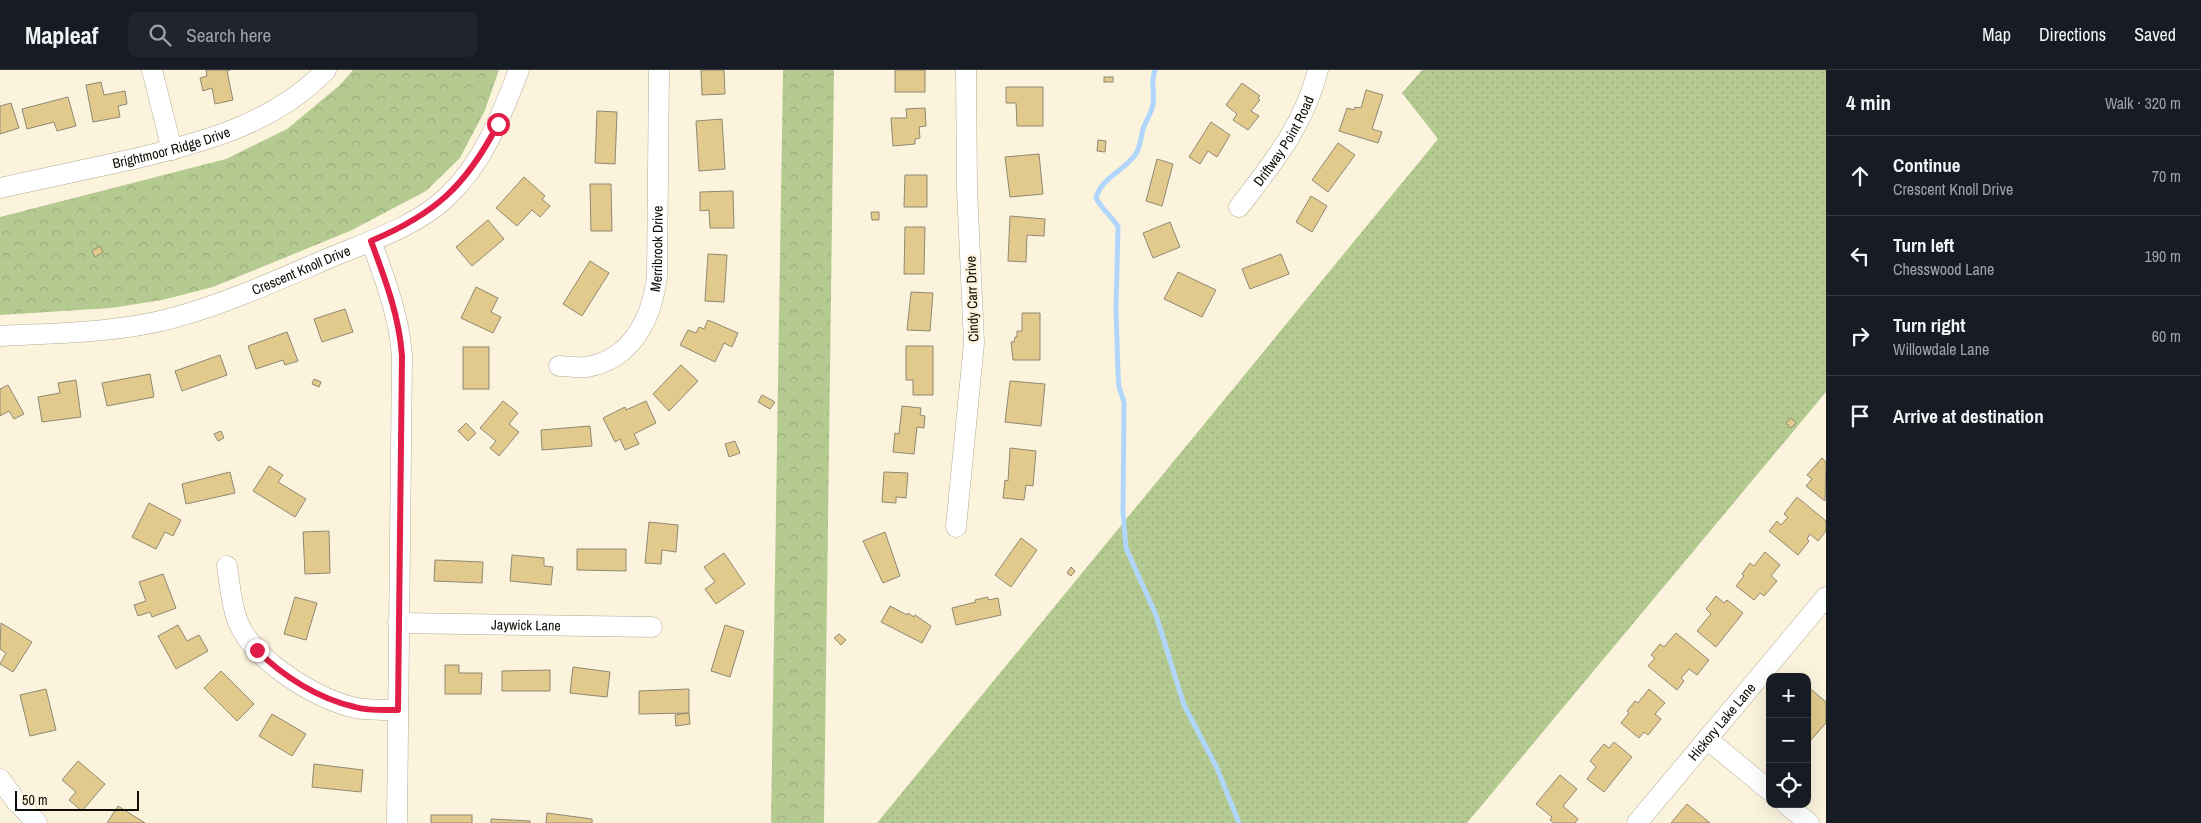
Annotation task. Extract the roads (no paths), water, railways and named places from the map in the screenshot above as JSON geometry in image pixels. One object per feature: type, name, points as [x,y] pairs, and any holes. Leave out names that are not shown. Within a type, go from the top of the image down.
[{"type":"street","points":[[152,70],[172,150]]},
{"type":"street","name":"Brightmoor Ridge Drive","points":[[0,188],[172,150],[225,135],[263,117],[298,96],[326,70]]},
{"type":"street","name":"Crescent Knoll Drive","points":[[0,336],[102,331],[168,319],[238,296],[400,229],[432,209],[458,185],[475,165],[498,124],[519,70]]},
{"type":"street","name":"Merribrook Drive","points":[[559,366],[584,367],[601,364],[614,356],[640,332],[655,298],[657,276],[659,70]]},
{"type":"street","name":"Cindy Carr Drive","points":[[956,527],[974,343],[967,188],[966,70]]},
{"type":"street","name":"Driftway Point Road","points":[[1239,207],[1290,139],[1305,110],[1318,70]]},
{"type":"street","points":[[371,241],[394,304],[402,348],[397,823]]},
{"type":"street","points":[[227,566],[232,604],[239,623],[248,638],[267,660],[326,697],[354,707],[398,710]]},
{"type":"street","name":"Hickory Lake Lane","points":[[1637,823],[1826,597]]},
{"type":"street","name":"Jaywick Lane","points":[[398,623],[652,627]]},
{"type":"street","points":[[1708,740],[1766,788]]},
{"type":"street","points":[[0,779],[16,801],[37,823]]},
{"type":"street","points":[[1791,808],[1809,823]]},
{"type":"waterway","points":[[1155,70],[1151,113],[1144,126],[1137,152],[1127,164],[1103,184],[1096,198],[1118,227],[1116,309],[1119,387],[1124,402],[1123,512],[1126,548],[1156,615],[1184,705],[1217,768],[1239,823]]}]
